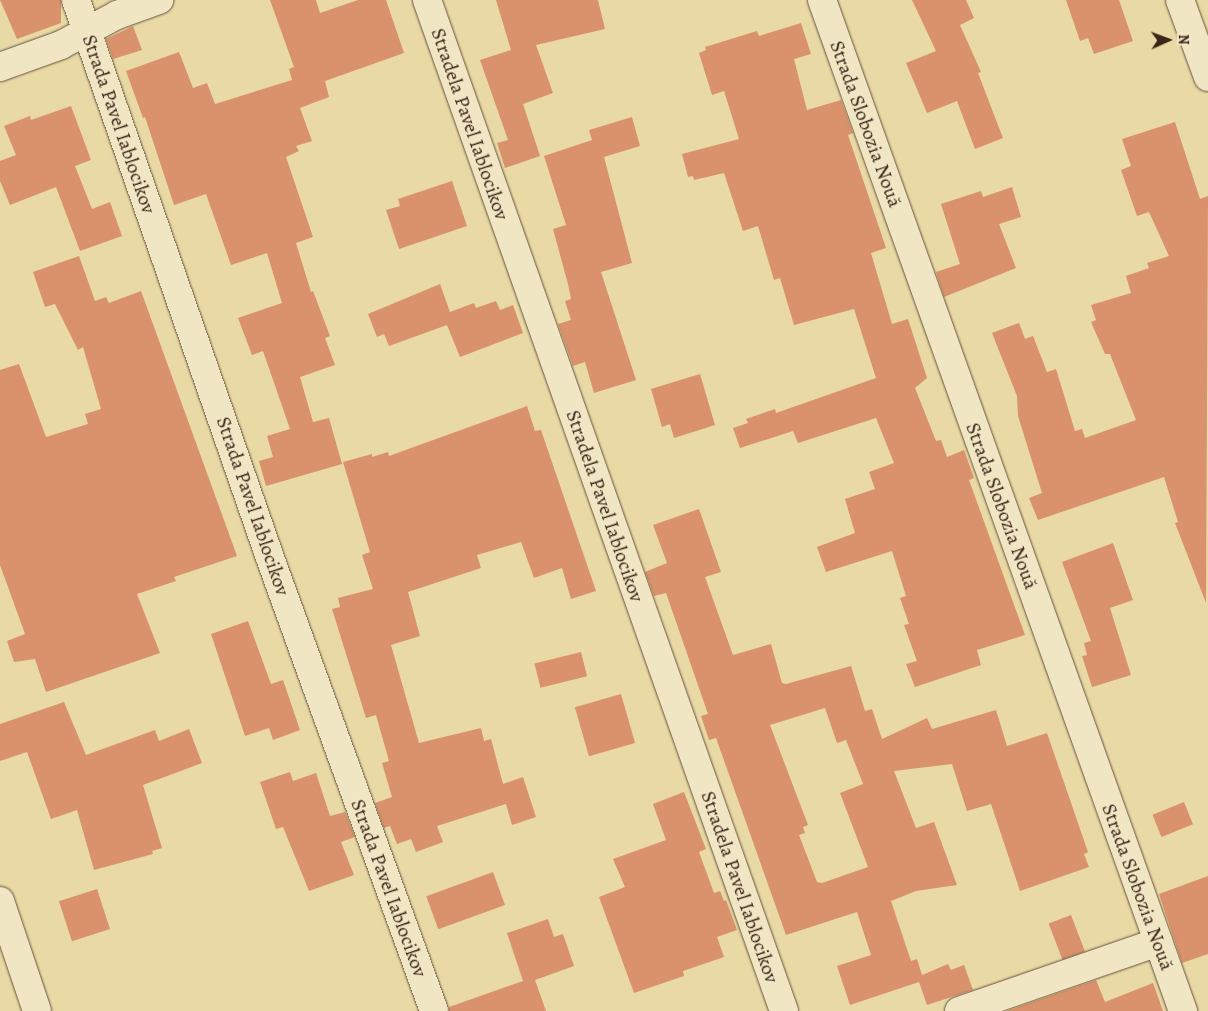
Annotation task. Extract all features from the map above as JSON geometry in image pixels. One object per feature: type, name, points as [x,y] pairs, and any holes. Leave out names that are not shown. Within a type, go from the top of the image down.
[{"type":"street","name":"Strada Pavel Iablocikov","points":[[76,0],[269,555],[434,1011]]},
{"type":"street","points":[[0,67],[61,45],[87,31],[159,0]]},
{"type":"street","name":"Stradela Pavel Iablocikov","points":[[427,0],[784,1011]]},
{"type":"street","name":"Strada Slobozia Nouă","points":[[822,0],[1183,1011]]},
{"type":"street","points":[[1180,0],[1208,77]]},
{"type":"street","points":[[0,901],[37,1011]]},
{"type":"street","points":[[959,1011],[1158,942]]},
{"type":"building","points":[[0,0],[61,0],[61,23],[17,39]]},
{"type":"building","points":[[270,0],[316,0],[320,13],[358,0],[386,0],[404,53],[325,81],[329,97],[300,108],[312,141],[296,146],[299,151],[286,157],[313,237],[296,243],[311,292],[313,291],[330,336],[325,338],[335,365],[300,377],[313,422],[329,418],[342,464],[266,486],[259,461],[273,457],[267,436],[290,429],[263,351],[252,355],[238,318],[282,303],[267,253],[231,265],[206,194],[174,205],[145,117],[143,118],[126,71],[179,52],[193,88],[207,83],[215,104],[292,80],[289,69],[294,67]]},
{"type":"building","points":[[496,0],[598,0],[605,29],[536,45],[553,93],[523,104],[540,156],[505,168],[497,143],[508,140],[480,60],[511,50]]},
{"type":"building","points":[[912,0],[966,0],[974,18],[960,25],[981,72],[978,73],[1003,138],[975,149],[957,101],[927,113],[906,63],[936,51]]},
{"type":"building","points":[[1066,0],[1119,0],[1133,41],[1094,54],[1088,38],[1080,41]]},
{"type":"building","points":[[801,23],[811,54],[794,59],[807,110],[841,100],[853,133],[848,135],[886,248],[871,253],[892,324],[908,319],[927,378],[915,388],[936,441],[941,440],[947,457],[964,450],[974,478],[969,480],[1025,635],[977,650],[981,665],[915,687],[906,664],[917,661],[904,625],[909,624],[900,598],[906,596],[892,551],[826,572],[817,547],[855,533],[845,499],[875,489],[869,472],[894,463],[876,418],[798,443],[793,431],[740,448],[733,428],[748,423],[746,419],[775,409],[776,413],[876,378],[854,309],[794,325],[780,278],[774,280],[758,226],[743,231],[724,173],[694,180],[693,176],[688,177],[682,154],[739,139],[724,91],[712,95],[699,53],[706,50],[705,47],[757,31],[759,36]]},
{"type":"building","points":[[133,26],[142,50],[113,59],[106,39]]},
{"type":"building","points":[[71,106],[91,160],[75,166],[92,209],[110,202],[122,236],[80,251],[56,187],[10,205],[0,181],[0,161],[16,155],[4,126],[30,116],[31,120]]},
{"type":"building","points":[[632,117],[640,146],[604,157],[632,263],[601,272],[636,380],[594,393],[585,362],[573,366],[558,324],[571,320],[565,301],[571,299],[553,229],[566,225],[544,156],[592,140],[589,130]]},
{"type":"building","points":[[1175,122],[1200,199],[1208,196],[1206,603],[1175,523],[1178,522],[1164,477],[1038,520],[1029,498],[1042,493],[1018,416],[1017,396],[992,333],[1019,323],[1025,339],[1033,336],[1047,372],[1056,369],[1075,431],[1082,429],[1085,438],[1136,420],[1110,354],[1105,354],[1091,322],[1096,320],[1091,305],[1131,293],[1126,276],[1149,268],[1147,263],[1169,256],[1149,212],[1137,216],[1121,170],[1131,166],[1122,139]]},
{"type":"building","points":[[452,181],[467,226],[399,249],[386,210],[400,206],[398,199]]},
{"type":"building","points":[[1012,187],[1021,217],[999,224],[1016,268],[944,297],[936,272],[960,264],[941,204],[981,191],[983,197]]},
{"type":"building","points":[[79,256],[95,301],[106,297],[109,303],[141,291],[237,556],[174,577],[176,581],[137,594],[160,653],[46,692],[35,659],[14,662],[7,641],[25,634],[0,565],[0,370],[19,364],[46,437],[88,424],[85,414],[101,409],[83,347],[78,350],[55,304],[45,307],[33,272]]},
{"type":"building","points":[[440,284],[450,312],[474,303],[476,308],[496,301],[500,310],[513,305],[523,333],[460,357],[447,325],[389,346],[384,334],[377,337],[368,314]]},
{"type":"building","points":[[700,374],[715,425],[674,438],[670,424],[662,427],[651,389]]},
{"type":"building","points":[[527,406],[535,431],[541,430],[596,591],[571,599],[562,568],[534,578],[521,542],[477,555],[481,568],[408,592],[420,636],[391,645],[419,743],[481,728],[484,741],[491,739],[503,784],[523,777],[536,817],[512,825],[506,804],[437,826],[443,842],[416,852],[411,839],[397,844],[390,826],[384,828],[375,803],[392,797],[382,763],[389,761],[376,715],[366,718],[332,609],[340,607],[338,598],[373,589],[362,555],[370,552],[343,462],[372,454],[372,457],[388,452],[389,456]]},
{"type":"building","points":[[699,509],[721,572],[705,577],[733,655],[771,644],[782,683],[786,684],[851,666],[865,711],[872,709],[882,739],[927,718],[932,729],[996,710],[1007,746],[1047,733],[1088,852],[1084,854],[1089,867],[1020,891],[991,804],[967,811],[952,764],[894,771],[916,828],[934,822],[957,885],[916,891],[891,901],[911,961],[917,959],[922,975],[948,964],[951,970],[964,965],[973,990],[927,1005],[919,982],[850,1005],[837,966],[871,955],[857,912],[786,935],[716,738],[709,740],[701,716],[708,714],[666,593],[654,596],[645,572],[667,563],[653,525]],"holes":[[[825,708],[837,743],[846,740],[863,784],[840,793],[868,867],[822,883],[817,882],[799,835],[805,833],[803,827],[808,825],[770,725]]]},
{"type":"building","points":[[1113,543],[1133,600],[1110,608],[1131,675],[1092,687],[1082,656],[1087,655],[1084,643],[1091,641],[1062,562]]},
{"type":"building","points":[[248,621],[271,684],[283,680],[300,730],[273,740],[269,728],[245,736],[211,634]]},
{"type":"building","points":[[581,652],[587,676],[540,688],[534,664]]},
{"type":"building","points":[[621,694],[635,743],[589,756],[575,707]]},
{"type":"building","points":[[64,702],[86,755],[155,730],[159,741],[189,729],[202,763],[143,785],[162,848],[152,851],[153,854],[94,870],[77,810],[51,819],[27,752],[0,761],[0,724]]},
{"type":"building","points":[[290,772],[293,781],[316,773],[330,816],[345,812],[355,837],[341,842],[354,875],[309,891],[283,827],[276,829],[260,782]]},
{"type":"building","points":[[684,792],[706,849],[699,852],[714,893],[720,891],[724,901],[726,900],[737,930],[717,937],[724,957],[683,971],[684,976],[634,993],[599,897],[625,887],[613,859],[666,840],[653,804]]},
{"type":"building","points":[[1184,802],[1193,824],[1161,837],[1152,815]]},
{"type":"building","points":[[493,872],[505,905],[438,929],[426,896]]},
{"type":"building","points":[[1208,876],[1208,954],[1182,963],[1159,894]]},
{"type":"building","points":[[97,889],[110,929],[72,941],[59,901]]},
{"type":"building","points":[[1071,915],[1085,951],[1063,960],[1049,924]]},
{"type":"building","points":[[548,919],[554,937],[563,934],[574,966],[535,980],[546,1011],[449,1011],[449,1007],[523,981],[507,933]]},
{"type":"building","points":[[1096,980],[1105,1002],[1153,983],[1163,1011],[1007,1011]]}]
